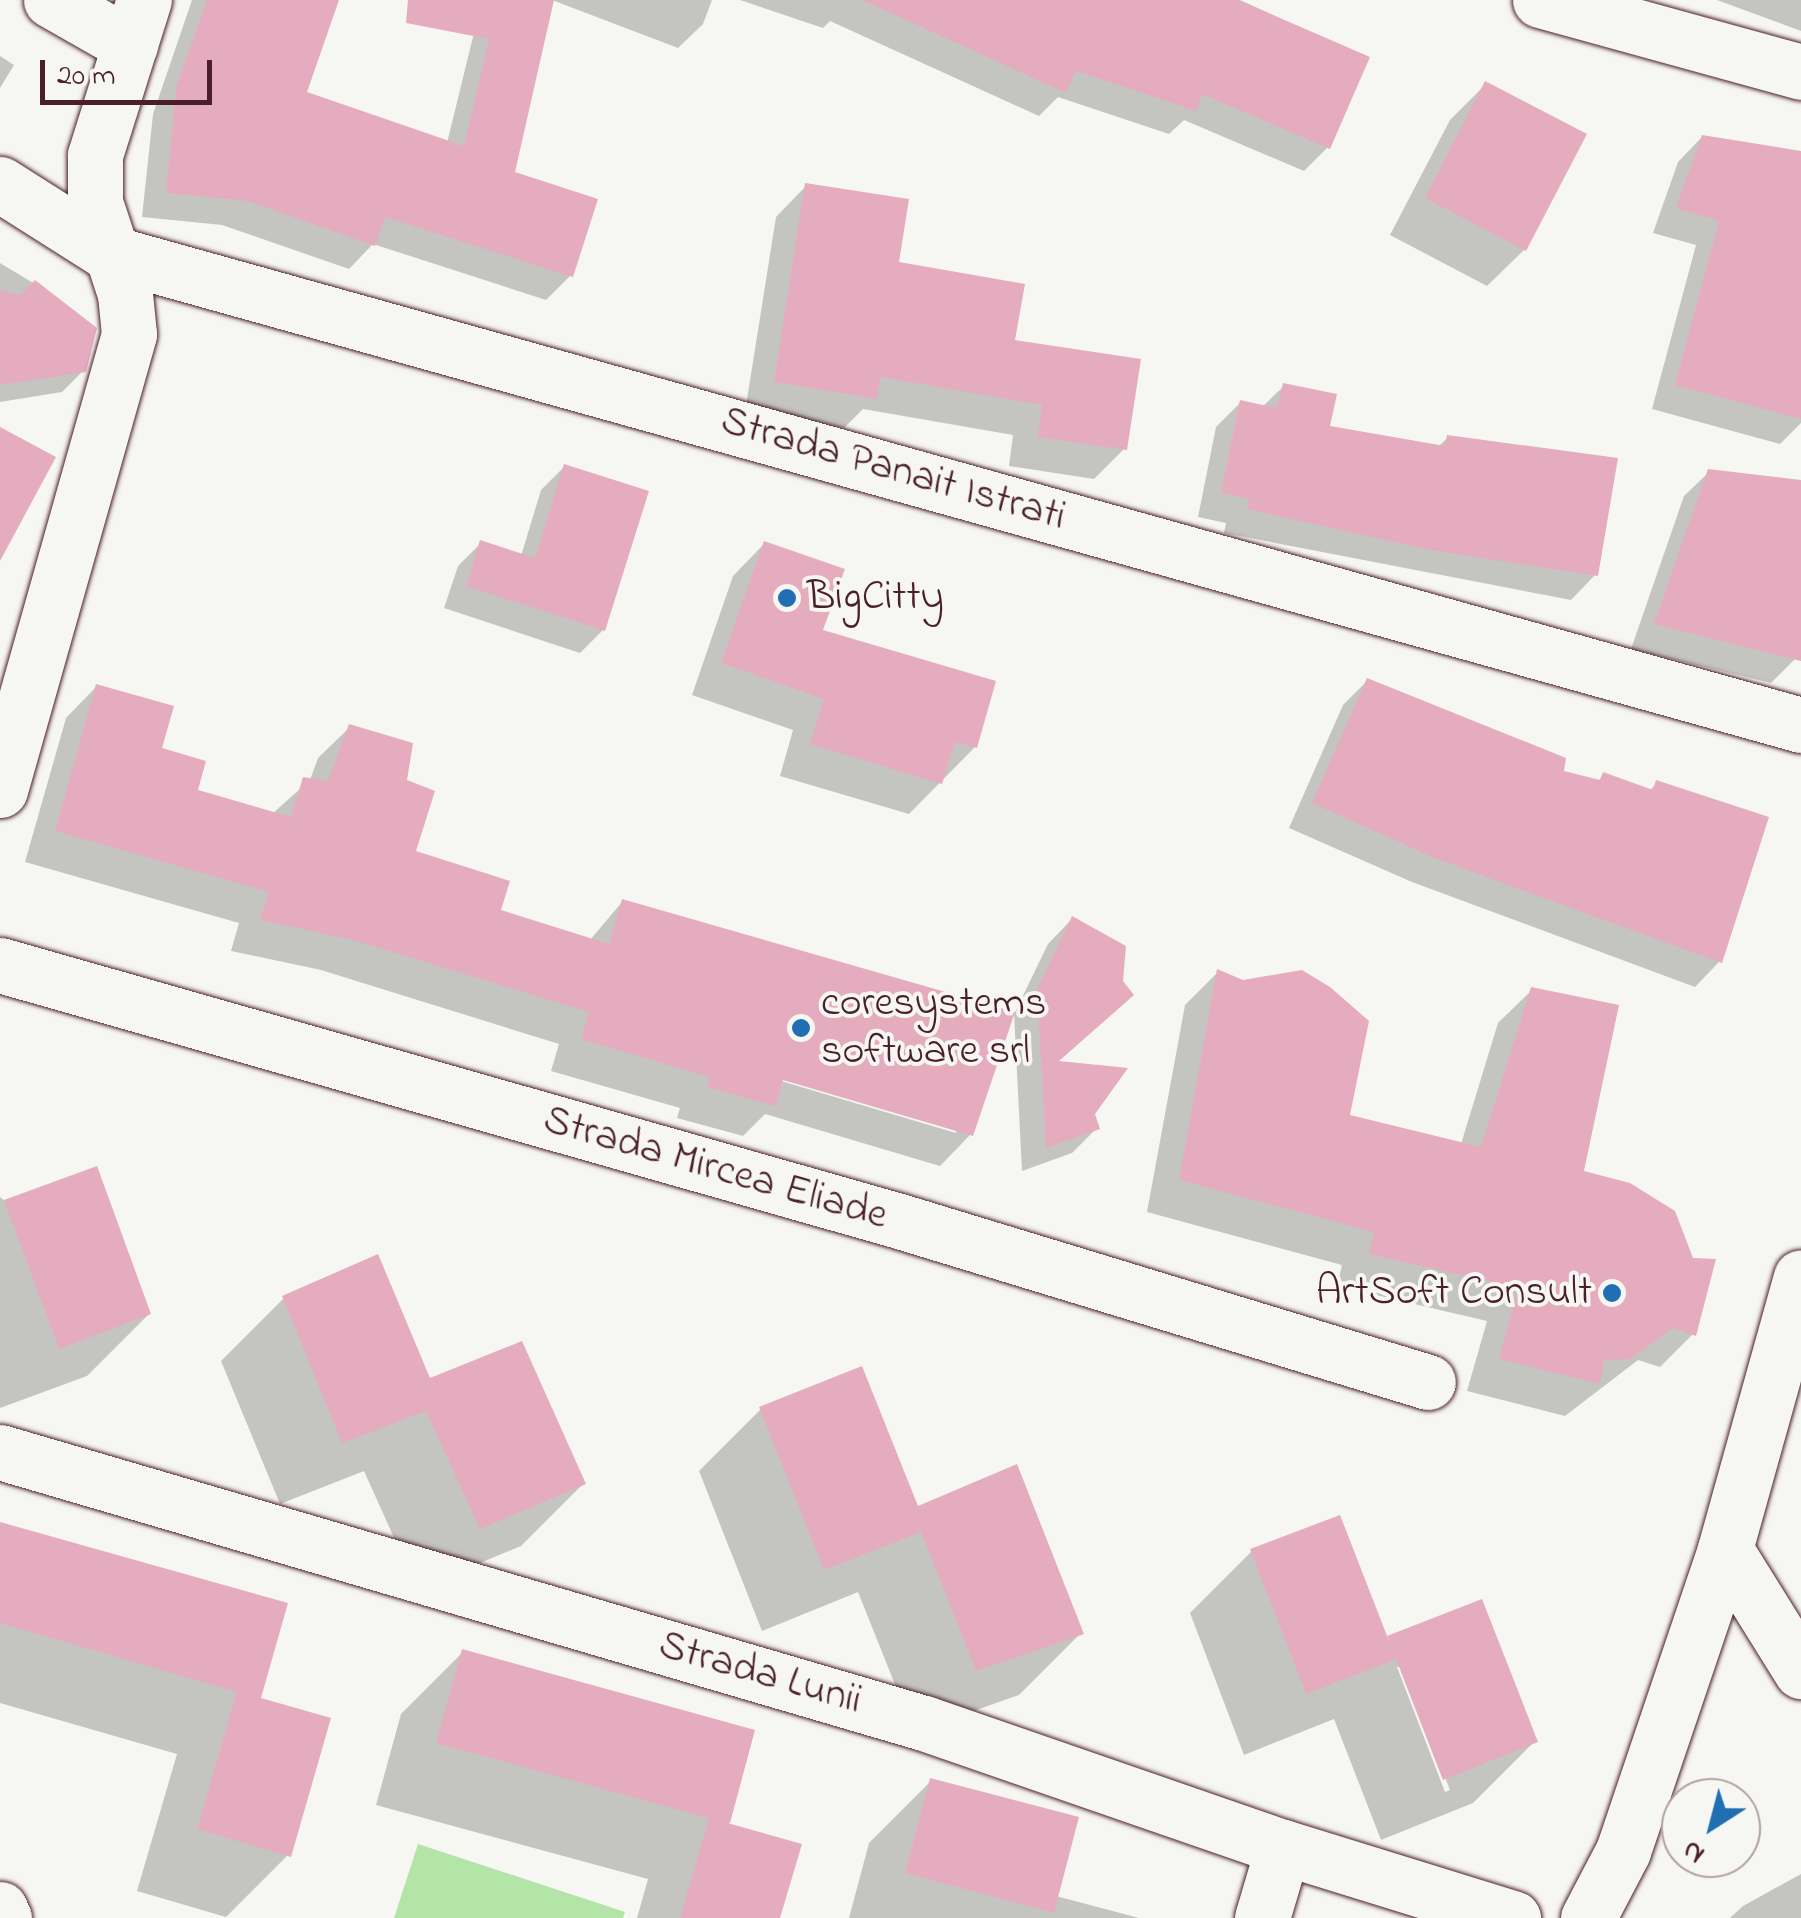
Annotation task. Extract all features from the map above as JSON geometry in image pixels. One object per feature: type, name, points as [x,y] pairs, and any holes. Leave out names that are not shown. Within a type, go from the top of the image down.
[{"type":"street","points":[[0,790],[129,334],[125,294],[107,252],[95,202],[95,155],[137,22],[51,0]]},
{"type":"street","points":[[1540,0],[1801,72]]},
{"type":"street","name":"Strada Panait Istrati","points":[[0,184],[107,252],[1801,724]]},
{"type":"street","name":"Strada Mircea Eliade","points":[[0,965],[896,1220],[1428,1382]]},
{"type":"street","points":[[1588,1918],[1624,1851],[1726,1549],[1801,1277]]},
{"type":"street","name":"Strada Lunii","points":[[0,1452],[924,1723],[1283,1847],[1513,1918]]},
{"type":"street","points":[[1726,1549],[1801,1671]]},
{"type":"street","points":[[1262,1918],[1283,1847]]},
{"type":"street","points":[[0,1909],[4,1918]]},
{"type":"green space","points":[[418,1844],[625,1912],[623,1918],[394,1918]]},
{"type":"building","points":[[207,0],[339,0],[307,92],[464,146],[489,39],[406,23],[408,0],[554,0],[515,172],[598,199],[573,277],[385,217],[375,246],[248,201],[166,193],[176,87]]},
{"type":"building","points":[[862,0],[1238,0],[1370,57],[1330,149],[1202,94],[1196,111],[1076,71],[1066,93]]},
{"type":"building","points":[[1485,81],[1587,134],[1526,251],[1425,198]]},
{"type":"building","points":[[1702,135],[1801,151],[1801,419],[1675,385],[1719,221],[1676,208]]},
{"type":"building","points":[[805,183],[909,199],[899,262],[1025,284],[1015,340],[1141,359],[1127,450],[1038,437],[1042,405],[880,377],[877,399],[774,382]]},
{"type":"building","points":[[35,280],[97,328],[86,372],[0,385],[0,290],[20,295]]},
{"type":"building","points":[[1283,383],[1337,394],[1330,426],[1445,446],[1447,435],[1618,458],[1598,576],[1430,550],[1247,509],[1249,499],[1221,493],[1240,400],[1277,408]]},
{"type":"building","points":[[0,427],[56,457],[0,561]]},
{"type":"building","points":[[564,464],[649,491],[605,631],[466,586],[480,540],[535,558]]},
{"type":"building","points":[[1708,469],[1801,480],[1801,661],[1654,624]]},
{"type":"building","points":[[764,541],[845,569],[823,630],[996,681],[977,748],[955,742],[942,784],[810,744],[824,699],[721,663]]},
{"type":"building","points":[[1367,678],[1566,758],[1564,771],[1600,780],[1603,772],[1653,790],[1656,780],[1769,817],[1722,963],[1437,859],[1312,803]]},
{"type":"building","points":[[96,684],[174,706],[162,748],[206,761],[198,790],[291,817],[303,777],[328,781],[349,724],[413,743],[407,780],[435,791],[416,851],[510,881],[501,910],[609,944],[622,899],[1015,1012],[973,1136],[783,1080],[776,1106],[707,1087],[709,1077],[581,1039],[589,1012],[353,940],[260,920],[269,892],[55,831]]},
{"type":"building","points":[[1072,916],[1126,946],[1123,981],[1134,995],[1059,1061],[1128,1068],[1095,1114],[1100,1129],[1046,1148],[1037,990]]},
{"type":"building","points":[[1217,969],[1243,980],[1302,970],[1330,987],[1369,1021],[1350,1115],[1481,1147],[1531,987],[1619,1005],[1584,1171],[1630,1183],[1675,1211],[1693,1258],[1716,1259],[1696,1336],[1673,1328],[1630,1359],[1604,1360],[1600,1384],[1499,1359],[1518,1288],[1369,1254],[1374,1232],[1179,1180]]},
{"type":"building","points":[[97,1166],[151,1314],[59,1349],[4,1200]]},
{"type":"building","points":[[378,1254],[430,1378],[522,1341],[586,1484],[480,1529],[426,1411],[342,1443],[282,1296]]},
{"type":"building","points":[[862,1366],[918,1506],[1017,1464],[1084,1634],[976,1671],[921,1532],[824,1570],[759,1407]]},
{"type":"building","points":[[1340,1515],[1396,1659],[1306,1694],[1250,1549]]},
{"type":"building","points":[[0,1522],[288,1603],[261,1698],[331,1718],[291,1857],[197,1829],[237,1692],[0,1623]]},
{"type":"building","points":[[1482,1599],[1538,1742],[1443,1780],[1387,1636]]},
{"type":"building","points":[[462,1649],[755,1730],[730,1823],[724,1822],[802,1844],[780,1918],[680,1918],[709,1818],[436,1743]]},
{"type":"building","points":[[930,1778],[1079,1817],[1054,1913],[905,1873]]},
{"type":"place","name":"BigCitty","points":[[787,598]]},
{"type":"place","name":"coresystems software srl","points":[[801,1028]]},
{"type":"place","name":"ArtSoft Consult","points":[[1612,1293]]}]
